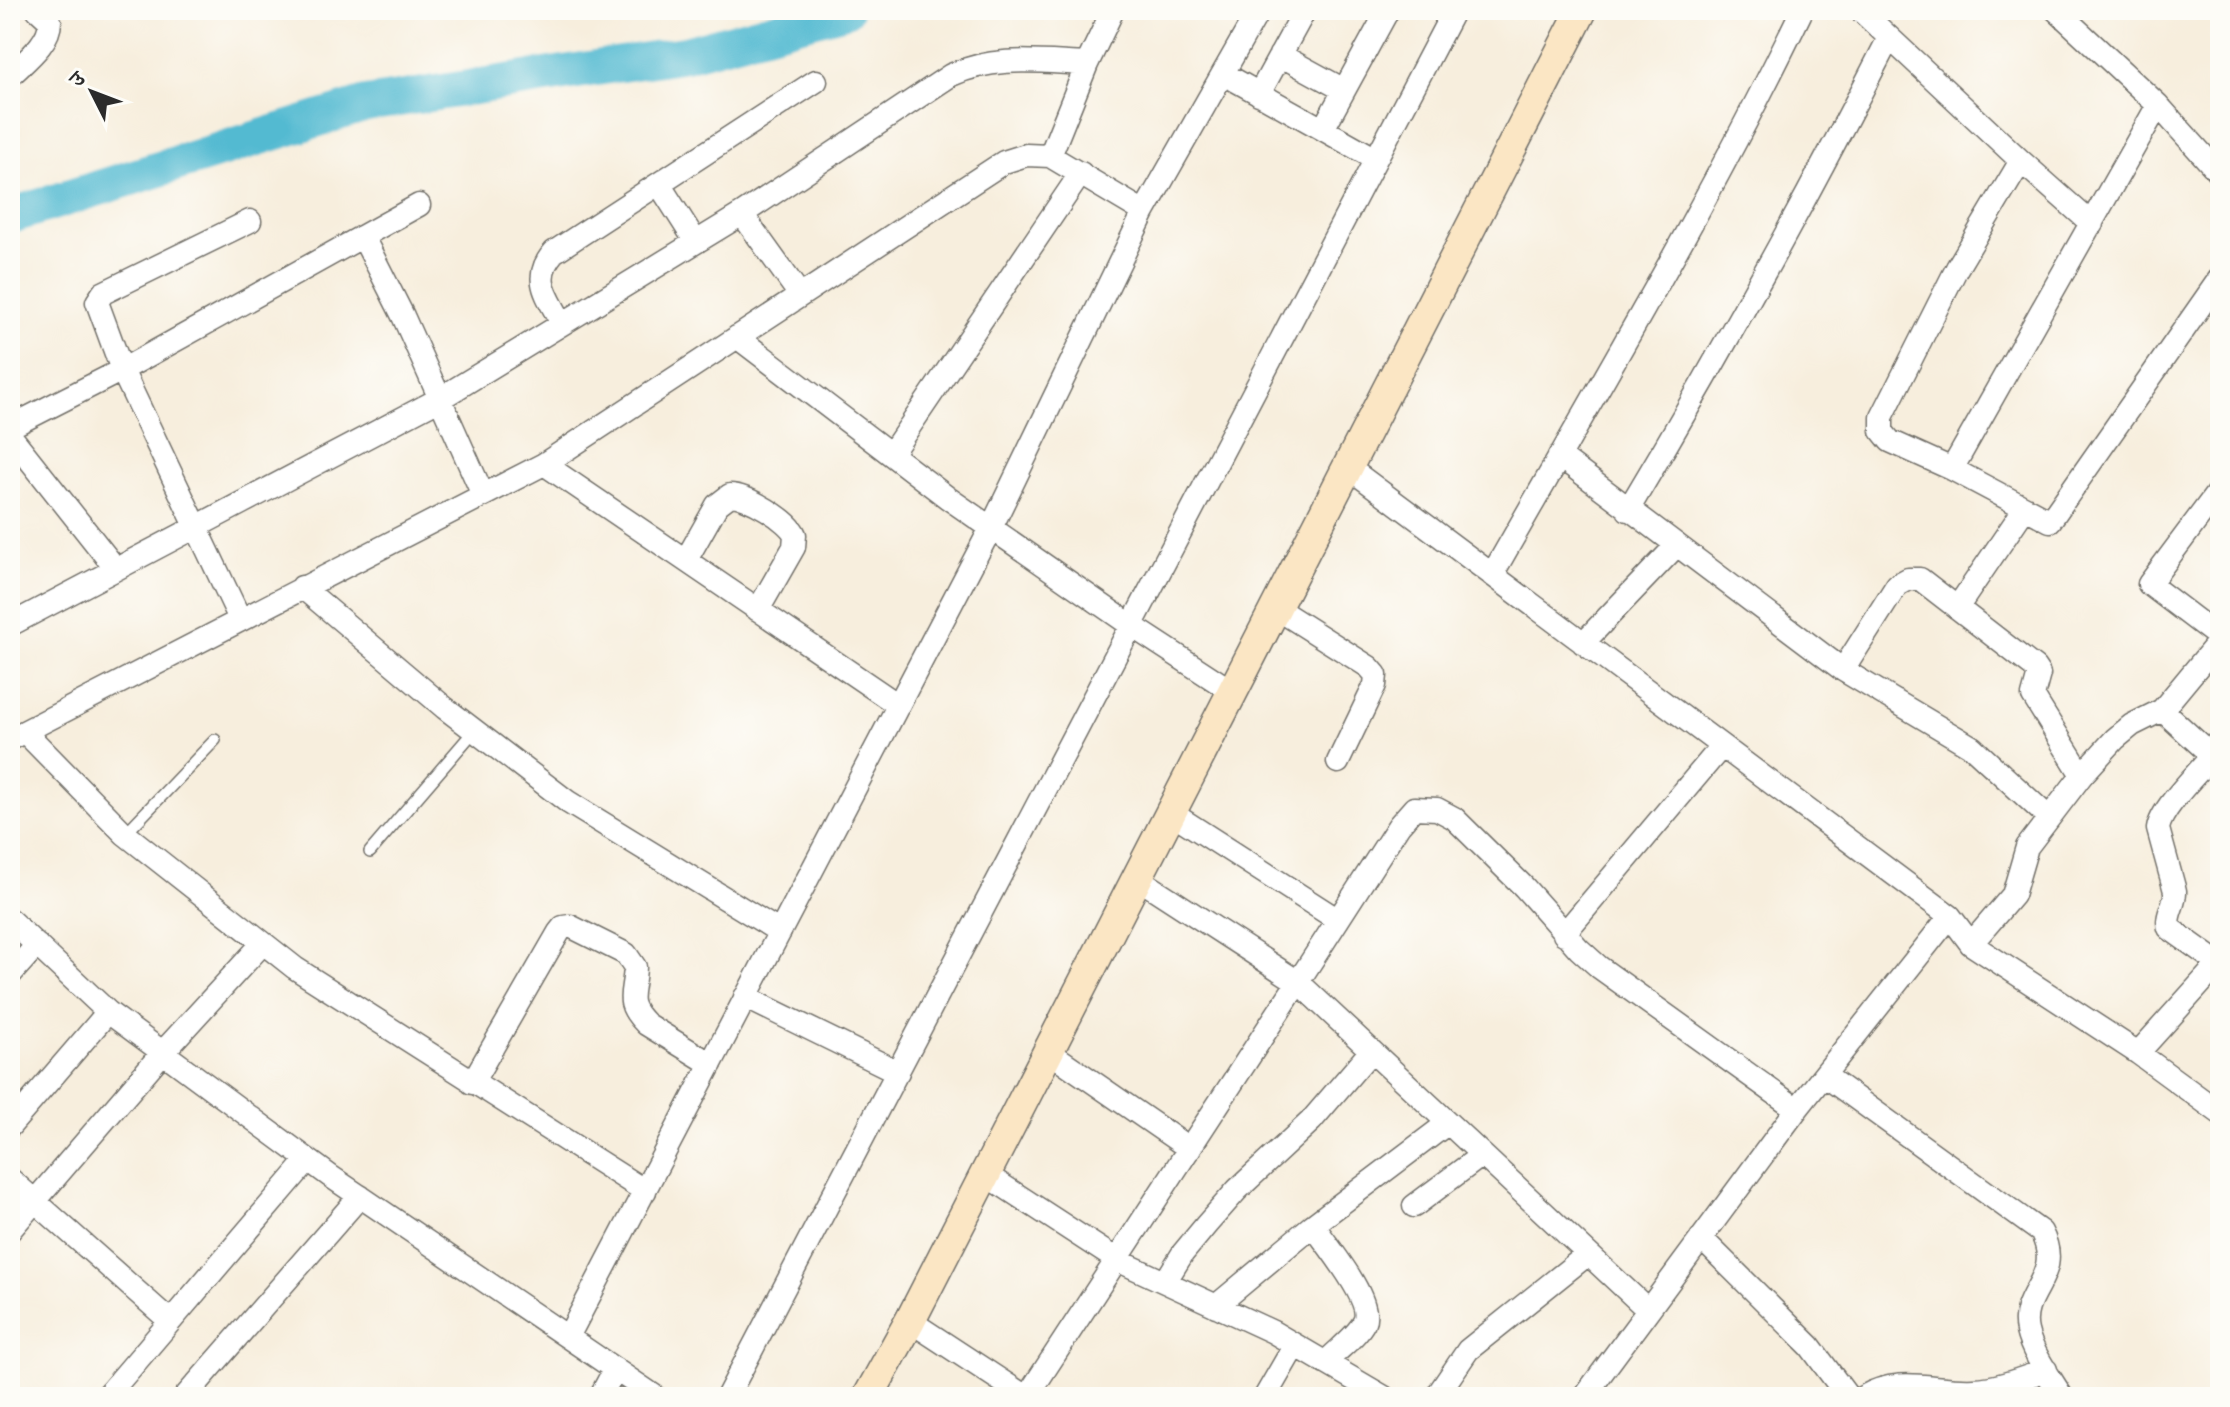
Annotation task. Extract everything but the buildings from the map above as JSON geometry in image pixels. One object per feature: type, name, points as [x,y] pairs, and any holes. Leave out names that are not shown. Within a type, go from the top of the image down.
[{"type":"main road","points":[[868,1397],[910,1321],[1582,10]]},
{"type":"street","points":[[10,76],[46,39],[50,21],[38,10]]},
{"type":"street","points":[[1050,156],[1087,64],[1113,10]]},
{"type":"street","points":[[568,1337],[991,528],[1144,212],[1259,10]]},
{"type":"street","points":[[1259,94],[1305,10]]},
{"type":"street","points":[[1323,129],[1388,10]]},
{"type":"street","points":[[727,1397],[1454,10]]},
{"type":"street","points":[[1492,575],[1680,242],[1802,10]]},
{"type":"street","points":[[1860,10],[2092,224]]},
{"type":"street","points":[[2056,10],[2158,105],[2220,174]]},
{"type":"street","points":[[1628,510],[1714,366],[1824,165],[1889,38]]},
{"type":"street","points":[[1280,55],[1344,90]]},
{"type":"street","points":[[10,625],[441,398],[742,214],[951,75],[1006,60],[1087,64]]},
{"type":"street","points":[[1224,74],[1376,159]]},
{"type":"street","points":[[562,324],[541,282],[546,261],[554,252],[816,81]]},
{"type":"street","points":[[1952,469],[2158,105]]},
{"type":"street","points":[[645,1191],[295,968],[125,834],[18,735],[544,464],[1004,162],[1026,155],[1050,156],[1144,212]]},
{"type":"street","points":[[2021,161],[1957,268],[1882,417],[1882,431],[1890,441],[1952,469],[2050,521],[2220,278]]},
{"type":"street","points":[[891,454],[1081,173]]},
{"type":"street","points":[[659,184],[696,242]]},
{"type":"street","points":[[10,427],[122,370],[419,205]]},
{"type":"street","points":[[742,214],[800,295]]},
{"type":"street","points":[[240,619],[122,370],[97,302],[103,293],[250,221]]},
{"type":"street","points":[[363,237],[441,398],[483,495]]},
{"type":"street","points":[[737,337],[991,528],[1233,692]]},
{"type":"street","points":[[10,435],[116,569]]},
{"type":"street","points":[[1559,456],[1843,670],[1972,747],[2049,818]]},
{"type":"street","points":[[544,464],[898,705]]},
{"type":"street","points":[[1349,468],[1950,916],[1971,944],[2138,1053],[2220,1113]]},
{"type":"street","points":[[1971,944],[2013,895],[2027,847],[2082,775],[2123,732],[2162,710],[2220,639],[2149,584],[2220,489]]},
{"type":"street","points":[[686,560],[717,505],[730,495],[745,497],[788,525],[795,535],[794,547],[758,610]]},
{"type":"street","points":[[1957,608],[2025,508]]},
{"type":"street","points":[[1583,643],[1676,546]]},
{"type":"street","points":[[1843,670],[1897,585],[1908,579],[1920,579],[2035,668],[2039,674],[2033,696],[2082,775]]},
{"type":"street","points":[[302,587],[474,731],[568,802],[780,932]]},
{"type":"street","points":[[1276,608],[1369,667],[1376,675],[1375,685],[1338,762]]},
{"type":"street","points":[[2138,1053],[2219,963],[2169,928],[2167,922],[2175,891],[2158,829],[2159,821],[2216,760],[2162,710]]},
{"type":"street","points":[[1564,934],[1722,746]]},
{"type":"street","points":[[910,1321],[1026,1397],[1399,825],[1414,808],[1437,809],[1454,818],[1599,967],[1797,1109]]},
{"type":"street","points":[[1170,812],[1338,920]]},
{"type":"street","points":[[1136,877],[1298,982],[1648,1310]]},
{"type":"street","points":[[1584,1397],[1797,1109],[1950,916]]},
{"type":"street","points":[[10,920],[108,1012],[308,1160],[656,1397]]},
{"type":"street","points":[[472,1083],[559,932],[563,927],[570,926],[626,954],[635,967],[630,989],[631,1006],[638,1016],[711,1064]]},
{"type":"street","points":[[10,1230],[163,1052],[263,943]]},
{"type":"street","points":[[10,975],[37,945]]},
{"type":"street","points":[[745,997],[898,1072]]},
{"type":"street","points":[[10,1126],[108,1012]]},
{"type":"street","points":[[1048,1051],[1190,1149]]},
{"type":"street","points":[[1165,1282],[1207,1224],[1237,1190],[1311,1121],[1371,1051]]},
{"type":"street","points":[[1824,1075],[2041,1232],[2049,1246],[2049,1264],[2027,1309],[2026,1331],[2062,1397]]},
{"type":"street","points":[[1216,1306],[1313,1225],[1448,1123]]},
{"type":"street","points":[[1414,1206],[1482,1155]]},
{"type":"street","points":[[106,1397],[308,1160]]},
{"type":"street","points":[[985,1174],[1117,1260],[1295,1345],[1384,1397]]},
{"type":"street","points":[[10,1179],[170,1321]]},
{"type":"street","points":[[185,1397],[360,1196]]},
{"type":"street","points":[[1313,1225],[1358,1291],[1366,1315],[1360,1327],[1325,1363]]},
{"type":"street","points":[[1701,1238],[1810,1346],[1848,1397]]},
{"type":"street","points":[[1436,1397],[1468,1350],[1588,1254]]},
{"type":"street","points":[[1265,1397],[1295,1345]]},
{"type":"street","points":[[600,1397],[615,1369]]},
{"type":"street","points":[[1863,1397],[1898,1384],[1972,1390],[1994,1387],[2046,1370]]},
{"type":"lane","points":[[370,852],[474,731]]},
{"type":"lane","points":[[125,834],[215,740]]},
{"type":"waterway","points":[[10,216],[366,104],[685,54],[845,10]]}]
